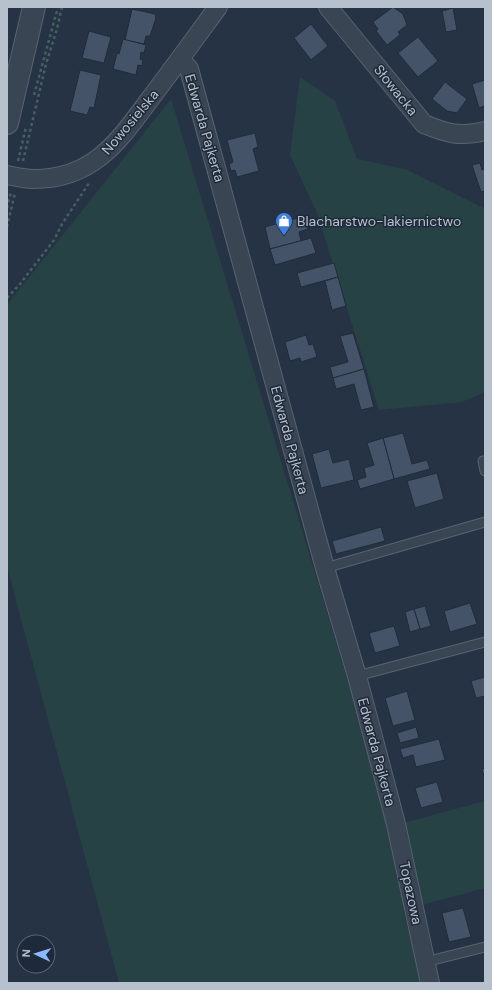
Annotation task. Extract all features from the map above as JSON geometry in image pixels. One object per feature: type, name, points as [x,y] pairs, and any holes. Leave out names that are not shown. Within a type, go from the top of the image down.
[{"type":"street","points":[[17,123],[34,7]]},
{"type":"street","name":"Nowosielska","points":[[13,177],[44,179],[59,176],[85,167],[102,156],[122,136],[218,7]]},
{"type":"street","name":"Słowacka","points":[[328,7],[424,124],[445,133],[469,135],[485,132]]},
{"type":"street","name":"Edwarda Pajkerta","points":[[180,59],[189,69],[325,568],[357,676],[396,824]]},
{"type":"street","name":"Topazowa","points":[[396,824],[430,983]]},
{"type":"lane","points":[[483,461],[485,471]]},
{"type":"lane","points":[[325,568],[485,522]]},
{"type":"lane","points":[[357,676],[485,642]]},
{"type":"lane","points":[[425,962],[485,947]]},
{"type":"path","points":[[33,101],[58,7]]},
{"type":"path","points":[[13,177],[57,29],[62,7]]},
{"type":"path","points":[[7,227],[17,123]]},
{"type":"path","points":[[7,298],[20,284],[54,240],[62,224],[91,179]]},
{"type":"green space","points":[[300,77],[335,101],[357,159],[405,169],[485,209],[485,392],[462,402],[379,410],[317,213],[290,155]]},
{"type":"green space","points":[[171,99],[392,826],[485,801],[485,888],[403,910],[423,983],[119,983],[7,567],[7,305]]},
{"type":"building","points":[[393,7],[403,14],[407,25],[398,32],[400,35],[387,45],[376,31],[378,29],[373,22]]},
{"type":"building","points":[[453,8],[457,30],[446,32],[442,11]]},
{"type":"building","points":[[132,9],[155,14],[156,18],[150,36],[146,36],[144,44],[125,40]]},
{"type":"building","points":[[311,24],[328,46],[311,60],[294,38]]},
{"type":"building","points":[[89,31],[111,37],[104,63],[82,58]]},
{"type":"building","points":[[418,37],[438,61],[418,77],[398,53]]},
{"type":"building","points":[[123,39],[146,45],[144,53],[141,52],[140,59],[143,60],[142,66],[138,65],[136,75],[113,69],[117,53],[119,54]]},
{"type":"building","points":[[80,70],[101,75],[94,108],[90,107],[87,115],[70,111]]},
{"type":"building","points":[[485,80],[485,106],[479,108],[472,84]]},
{"type":"building","points":[[445,82],[467,99],[457,113],[447,111],[432,99]]},
{"type":"building","points":[[255,133],[258,147],[253,149],[259,171],[237,177],[235,170],[231,171],[229,164],[233,162],[227,140]]},
{"type":"building","points":[[480,163],[482,170],[485,169],[485,191],[481,192],[472,165]]},
{"type":"building","name":"Blacharstwo-lakiernictwo","points":[[305,216],[308,229],[299,232],[301,241],[270,249],[265,227]]},
{"type":"building","points":[[311,238],[316,253],[275,265],[270,249]]},
{"type":"building","points":[[334,263],[338,277],[301,287],[297,273]]},
{"type":"building","points":[[338,277],[346,306],[332,310],[325,281]]},
{"type":"building","points":[[353,333],[364,369],[333,378],[330,367],[348,362],[340,336]]},
{"type":"building","points":[[306,335],[309,345],[313,344],[317,357],[301,362],[300,358],[290,361],[285,342]]},
{"type":"building","points":[[364,369],[374,407],[361,410],[354,384],[336,389],[333,378]]},
{"type":"building","points":[[403,433],[412,464],[427,460],[430,469],[394,479],[383,438]]},
{"type":"building","points":[[383,438],[394,479],[360,489],[357,480],[366,477],[364,468],[374,465],[367,443]]},
{"type":"building","points":[[329,449],[333,463],[349,459],[354,480],[321,488],[312,454]]},
{"type":"building","points":[[437,473],[444,499],[415,508],[407,481]]},
{"type":"building","points":[[381,527],[385,541],[336,554],[332,541]]},
{"type":"building","points":[[470,603],[477,624],[450,632],[444,611]]},
{"type":"building","points":[[425,606],[431,626],[420,629],[414,609]]},
{"type":"building","points":[[414,609],[420,629],[410,632],[405,612]]},
{"type":"building","points":[[394,626],[400,646],[375,653],[369,633]]},
{"type":"building","points":[[485,677],[485,696],[476,698],[471,681]]},
{"type":"building","points":[[407,691],[415,720],[393,726],[385,698]]},
{"type":"building","points":[[416,727],[419,738],[400,743],[397,733]]},
{"type":"building","points":[[439,739],[445,760],[416,767],[413,755],[403,758],[400,749]]},
{"type":"building","points":[[485,768],[485,780],[482,769]]},
{"type":"building","points":[[437,782],[443,802],[421,808],[415,788]]},
{"type":"building","points":[[463,908],[471,937],[449,942],[442,913]]},
{"type":"place","name":"Blacharstwo-lakiernictwo","points":[[284,236]]}]
